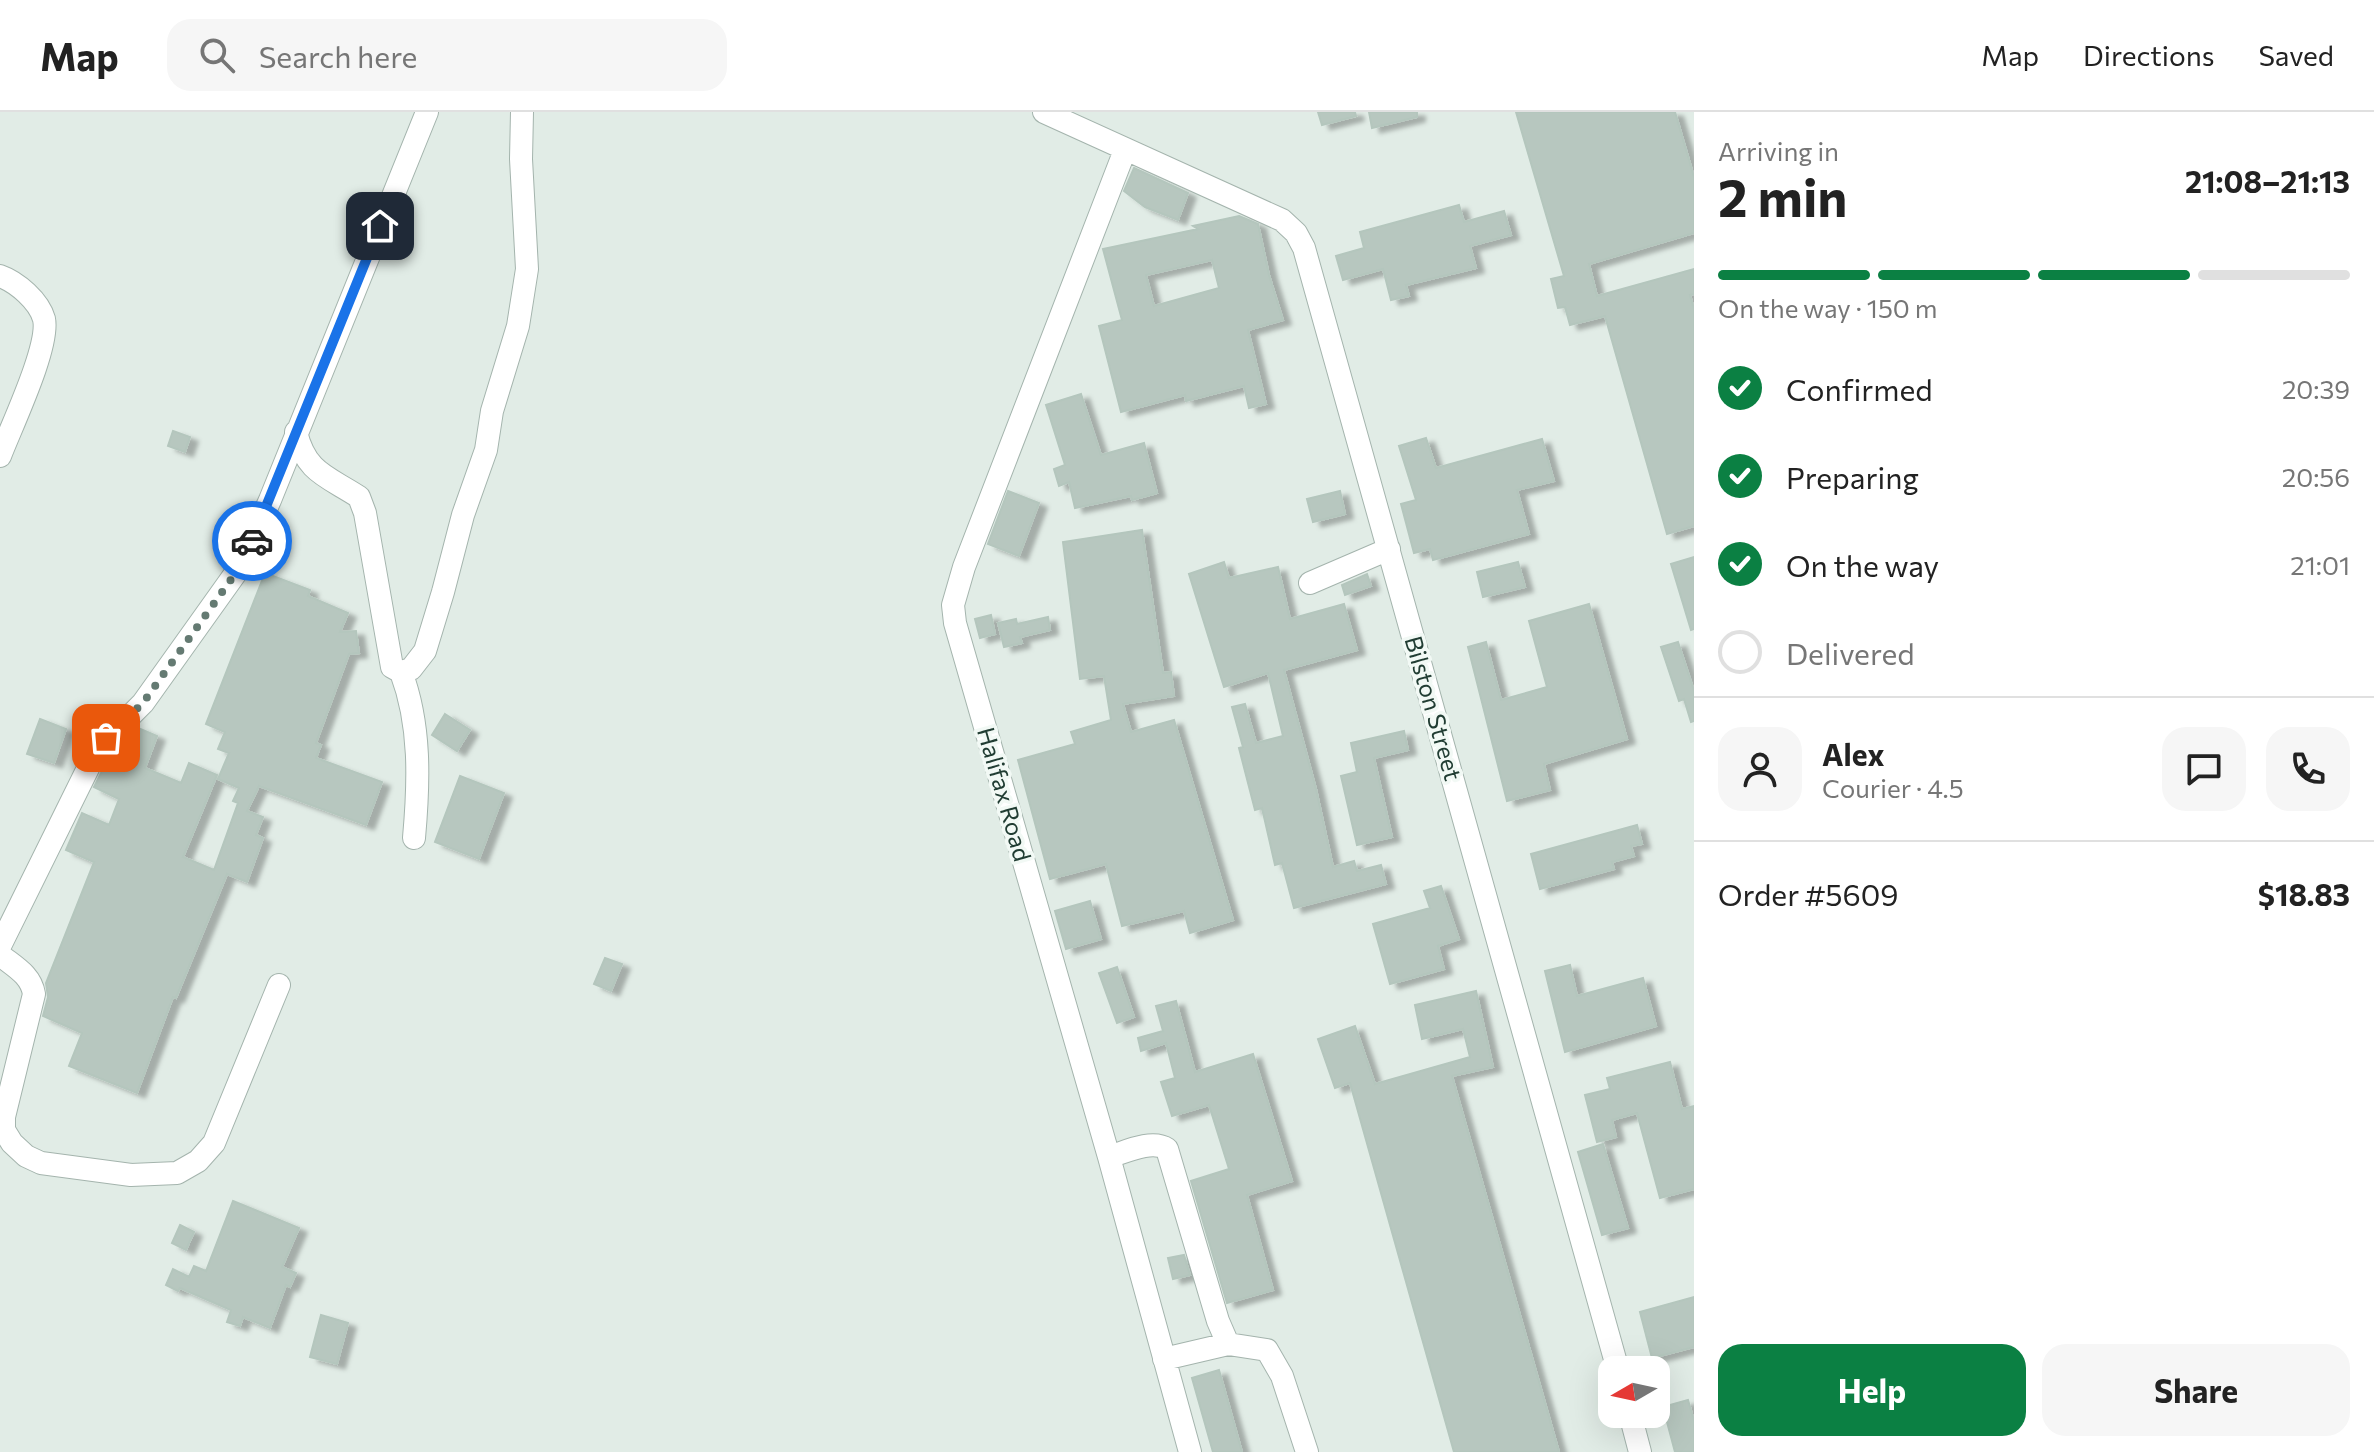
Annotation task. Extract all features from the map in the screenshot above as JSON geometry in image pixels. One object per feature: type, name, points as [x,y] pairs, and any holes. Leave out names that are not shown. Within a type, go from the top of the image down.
[{"type":"street","points":[[0,946],[98,748],[143,703],[240,567],[427,112]]},
{"type":"street","points":[[401,672],[411,669],[425,651],[463,515],[486,450],[492,411],[518,326],[527,269],[521,159],[522,112]]},
{"type":"street","name":"Bilston Street","points":[[1044,112],[1069,117],[1125,150],[1282,220],[1296,233],[1304,248],[1614,1356]]},
{"type":"street","name":"Halifax Road","points":[[1125,150],[964,567],[953,605],[955,623],[1109,1157],[1190,1452]]},
{"type":"street","points":[[0,276],[37,303],[44,320],[43,343],[0,456]]},
{"type":"street","points":[[296,432],[301,451],[312,467],[325,479],[359,497],[365,513],[387,649],[392,667],[401,672],[415,722],[418,789],[414,838]]},
{"type":"street","points":[[1310,583],[1389,549]]},
{"type":"street","points":[[0,955],[27,976],[34,994],[4,1117],[4,1130],[26,1156],[41,1163],[131,1175],[177,1173],[198,1161],[214,1143],[279,985]]},
{"type":"street","points":[[1109,1157],[1153,1144],[1167,1149],[1218,1321],[1228,1344]]},
{"type":"street","points":[[1164,1359],[1228,1344],[1267,1350],[1282,1376],[1307,1452]]},
{"type":"street","points":[[1634,1428],[1640,1452]]},
{"type":"building","points":[[1318,112],[1355,112],[1356,116],[1322,125]]},
{"type":"building","points":[[1369,112],[1417,112],[1417,117],[1372,128]]},
{"type":"building","points":[[1516,112],[1675,112],[1694,177],[1694,233],[1589,264],[1597,296],[1694,269],[1694,294],[1690,295],[1694,309],[1694,526],[1667,534],[1605,316],[1570,325],[1565,307],[1558,308],[1551,279],[1564,276]]},
{"type":"building","points":[[1134,168],[1188,193],[1178,220],[1145,207],[1124,191]]},
{"type":"building","points":[[1459,205],[1464,222],[1504,211],[1511,235],[1470,246],[1476,268],[1406,285],[1409,296],[1391,300],[1383,269],[1343,280],[1336,256],[1364,248],[1360,232]]},
{"type":"building","points":[[1239,216],[1258,224],[1283,320],[1248,330],[1266,404],[1249,408],[1244,386],[1186,401],[1185,395],[1121,412],[1099,326],[1122,320],[1103,249],[1198,229],[1193,226]],"holes":[[[1212,260],[1219,288],[1154,306],[1146,275]]]},
{"type":"building","points":[[1081,394],[1101,455],[1144,443],[1157,493],[1075,508],[1069,482],[1059,486],[1054,469],[1065,465],[1046,405]]},
{"type":"building","points":[[173,431],[190,437],[185,452],[168,446]]},
{"type":"building","points":[[1426,438],[1436,468],[1542,439],[1554,481],[1517,490],[1529,534],[1433,560],[1430,549],[1414,553],[1401,504],[1416,500],[1399,446]]},
{"type":"building","points":[[1008,491],[1039,503],[1019,556],[988,544]]},
{"type":"building","points":[[1340,491],[1345,514],[1313,522],[1307,499]]},
{"type":"building","points":[[1142,530],[1163,673],[1171,672],[1174,696],[1123,704],[1131,732],[1174,720],[1233,920],[1190,933],[1184,911],[1122,926],[1106,864],[1050,879],[1018,760],[1075,744],[1071,732],[1111,720],[1104,676],[1080,679],[1063,542]]},
{"type":"building","points":[[1694,557],[1694,629],[1691,630],[1671,564]]},
{"type":"building","points":[[1224,562],[1229,578],[1278,567],[1290,619],[1344,604],[1357,650],[1284,670],[1333,867],[1354,861],[1357,871],[1381,865],[1386,884],[1294,908],[1282,863],[1275,865],[1262,808],[1255,810],[1232,707],[1245,704],[1256,743],[1283,736],[1268,673],[1224,687],[1189,574]]},
{"type":"building","points":[[1518,562],[1525,587],[1483,597],[1477,572]]},
{"type":"building","points":[[265,573],[310,590],[308,596],[348,613],[340,632],[356,631],[359,653],[349,654],[316,743],[321,745],[316,758],[382,782],[366,825],[259,786],[247,811],[263,817],[256,835],[263,838],[247,882],[227,874],[176,998],[173,997],[137,1093],[69,1066],[82,1033],[43,1016],[48,997],[46,983],[94,862],[66,850],[82,813],[109,825],[119,799],[94,787],[103,769],[107,771],[115,751],[138,728],[157,736],[145,768],[181,783],[189,763],[217,775],[183,857],[214,870],[238,803],[233,801],[239,788],[218,779],[229,753],[218,749],[225,732],[206,724]]},
{"type":"building","points":[[1367,574],[1371,586],[1345,595],[1342,585]]},
{"type":"building","points":[[1589,604],[1627,739],[1544,764],[1550,790],[1507,801],[1468,647],[1486,642],[1501,700],[1547,687],[1529,621]]},
{"type":"building","points":[[991,615],[995,634],[980,638],[975,619]]},
{"type":"building","points":[[1048,617],[1050,630],[1020,637],[1022,643],[1004,647],[998,623],[1016,619],[1017,624]]},
{"type":"building","points":[[1678,642],[1694,691],[1694,721],[1691,722],[1684,699],[1679,701],[1661,647]]},
{"type":"building","points":[[445,714],[470,730],[457,751],[432,735]]},
{"type":"building","points":[[40,719],[66,729],[54,763],[27,754]]},
{"type":"building","points":[[1404,731],[1408,750],[1374,758],[1392,837],[1357,845],[1341,776],[1357,772],[1351,743]]},
{"type":"building","points":[[460,776],[504,793],[479,859],[435,842]]},
{"type":"building","points":[[1637,825],[1642,844],[1631,846],[1634,856],[1612,862],[1614,869],[1540,889],[1531,854]]},
{"type":"building","points":[[1441,886],[1459,939],[1438,946],[1444,969],[1390,984],[1373,924],[1430,908],[1424,891]]},
{"type":"building","points":[[1090,901],[1101,939],[1066,949],[1055,911]]},
{"type":"building","points":[[605,958],[622,964],[611,991],[594,984]]},
{"type":"building","points":[[1570,965],[1577,996],[1643,978],[1656,1026],[1565,1052],[1545,971]]},
{"type":"building","points":[[1117,967],[1134,1017],[1117,1023],[1099,973]]},
{"type":"building","points":[[1476,991],[1493,1067],[1452,1076],[1559,1452],[1454,1452],[1350,1083],[1335,1088],[1318,1039],[1355,1026],[1375,1084],[1470,1057],[1463,1029],[1422,1039],[1415,1005]]},
{"type":"building","points":[[1176,1001],[1195,1072],[1253,1054],[1292,1181],[1247,1195],[1273,1290],[1227,1303],[1191,1181],[1229,1169],[1209,1105],[1172,1116],[1161,1082],[1175,1078],[1166,1043],[1141,1051],[1138,1038],[1163,1031],[1156,1006]]},
{"type":"building","points":[[1670,1062],[1682,1109],[1694,1106],[1694,1189],[1660,1198],[1637,1113],[1612,1120],[1616,1137],[1597,1142],[1585,1095],[1610,1089],[1607,1078]]},
{"type":"building","points":[[1603,1144],[1628,1228],[1602,1235],[1578,1152]]},
{"type":"building","points":[[233,1201],[299,1228],[282,1267],[296,1273],[290,1287],[286,1285],[270,1328],[243,1317],[240,1326],[227,1322],[231,1310],[166,1285],[173,1269],[189,1277],[194,1266],[206,1271]]},
{"type":"building","points":[[180,1225],[194,1232],[186,1250],[172,1243]]},
{"type":"building","points":[[1184,1255],[1190,1275],[1173,1279],[1168,1258]]},
{"type":"building","points":[[1694,1297],[1694,1347],[1651,1356],[1640,1312]]},
{"type":"building","points":[[321,1315],[348,1323],[337,1364],[310,1357]]},
{"type":"building","points":[[1219,1370],[1242,1452],[1213,1452],[1192,1378]]},
{"type":"building","points":[[1688,1400],[1694,1421],[1694,1452],[1675,1452],[1669,1428],[1670,1405]]},
{"type":"way so far","points":[[106,738],[143,703],[240,567],[252,541]]},
{"type":"route","points":[[252,541],[380,226]]}]
